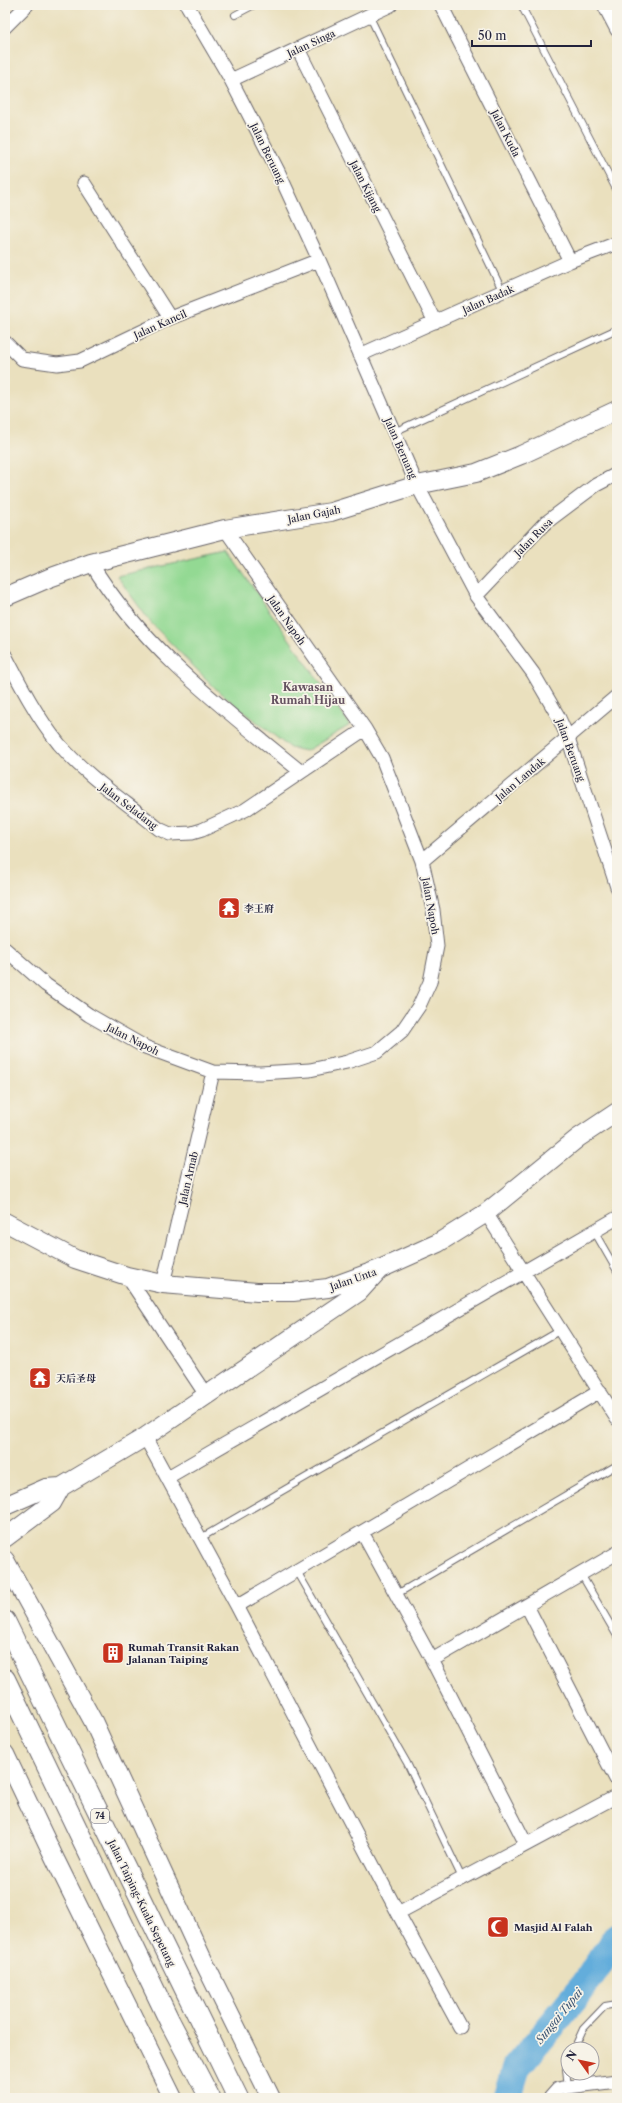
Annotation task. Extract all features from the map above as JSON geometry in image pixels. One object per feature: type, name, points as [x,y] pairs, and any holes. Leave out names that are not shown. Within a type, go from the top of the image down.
[{"type":"main road","name":"Jalan Gajah","points":[[5,597],[49,578],[91,563],[225,529],[331,512],[417,485],[476,473],[521,455],[617,410]]},
{"type":"main road","name":"Jalan Unta","points":[[5,1222],[75,1259],[127,1276],[163,1284],[257,1292],[293,1292],[328,1288],[380,1269],[438,1243],[486,1213],[562,1151],[617,1112]]},
{"type":"main road","points":[[5,1506],[46,1488],[61,1487],[145,1437],[359,1292],[380,1269]]},
{"type":"main road","points":[[296,1334],[318,1305],[328,1288]]},
{"type":"main road","points":[[5,1538],[52,1503],[61,1487]]},
{"type":"main road","points":[[5,1560],[93,1721],[202,1958],[271,2098]]},
{"type":"main road","name":"Jalan Taiping-Kuala Sepetang","points":[[5,1621],[194,2011],[238,2098]]},
{"type":"main road","name":"74","points":[[5,1679],[170,2022],[210,2098]]},
{"type":"main road","points":[[5,1754],[173,2098]]},
{"type":"street","points":[[5,27],[27,5]]},
{"type":"street","name":"Jalan Beruang","points":[[187,5],[231,80],[278,171],[319,260],[417,485],[476,596],[533,673],[558,716],[568,738],[617,887]]},
{"type":"street","name":"Jalan Singa","points":[[231,80],[391,5]]},
{"type":"street","name":"Jalan Kuda","points":[[441,5],[570,261]]},
{"type":"street","points":[[604,5],[617,30]]},
{"type":"street","name":"Jalan Kijang","points":[[298,49],[435,322]]},
{"type":"street","points":[[84,183],[170,318]]},
{"type":"street","name":"Jalan Badak","points":[[360,356],[570,261],[617,243]]},
{"type":"street","name":"Jalan Kancil","points":[[5,342],[22,359],[57,364],[69,363],[80,360],[170,318],[319,260]]},
{"type":"street","name":"Jalan Rusa","points":[[476,596],[544,524],[596,485],[617,474]]},
{"type":"street","name":"Jalan Napoh","points":[[5,949],[46,985],[89,1015],[145,1047],[213,1072],[260,1073],[310,1070],[347,1062],[377,1052],[402,1031],[419,1006],[430,982],[437,946],[433,910],[422,861],[382,758],[365,729],[225,529]]},
{"type":"street","points":[[91,563],[102,581],[146,637],[219,704],[300,771]]},
{"type":"street","name":"Jalan Seladang","points":[[5,655],[44,724],[60,745],[100,784],[159,829],[170,834],[192,833],[202,830],[245,810],[300,771],[365,729]]},
{"type":"street","name":"Jalan Landak","points":[[422,861],[617,696]]},
{"type":"street","name":"Jalan Arnab","points":[[163,1284],[213,1072]]},
{"type":"street","points":[[486,1213],[524,1272],[559,1331],[600,1391],[617,1419]]},
{"type":"street","points":[[168,1477],[617,1218]]},
{"type":"street","points":[[127,1276],[206,1395]]},
{"type":"street","points":[[237,1606],[600,1391]]},
{"type":"street","points":[[145,1437],[168,1477],[199,1539],[237,1606],[460,2028]]},
{"type":"street","points":[[362,1532],[432,1660],[526,1844]]},
{"type":"street","points":[[432,1660],[617,1553]]},
{"type":"street","points":[[527,1606],[617,1781]]},
{"type":"street","points":[[398,1913],[617,1796]]},
{"type":"street","points":[[550,2098],[558,2089],[617,2081]]},
{"type":"lane","points":[[235,15],[254,5]]},
{"type":"lane","points":[[521,5],[617,191]]},
{"type":"lane","points":[[369,15],[503,292]]},
{"type":"lane","points":[[394,432],[617,329]]},
{"type":"lane","points":[[594,1231],[617,1271]]},
{"type":"lane","points":[[199,1539],[559,1331]]},
{"type":"lane","points":[[397,1594],[617,1465]]},
{"type":"lane","points":[[297,1570],[407,1763],[462,1878]]},
{"type":"lane","points":[[581,1574],[617,1636]]},
{"type":"lane","points":[[578,2041],[583,2029],[605,2006],[617,2004]]},
{"type":"lane","points":[[567,2081],[568,2087]]},
{"type":"green space","points":[[228,552],[350,725],[306,751],[290,748],[219,692],[151,623],[117,576]]},
{"type":"waterway","name":"Sungai Tupai","points":[[507,2098],[516,2068],[577,1995],[617,1937]]},
{"type":"place","name":"李王府","points":[[229,908]]},
{"type":"place","name":"天后圣母","points":[[40,1378]]},
{"type":"place","name":"Rumah Transit Rakan Jalanan Taiping","points":[[113,1653]]},
{"type":"place","name":"Masjid Al Falah","points":[[498,1927]]},
{"type":"district","name":"Kawasan Rumah Hijau","points":[[308,693]]}]
